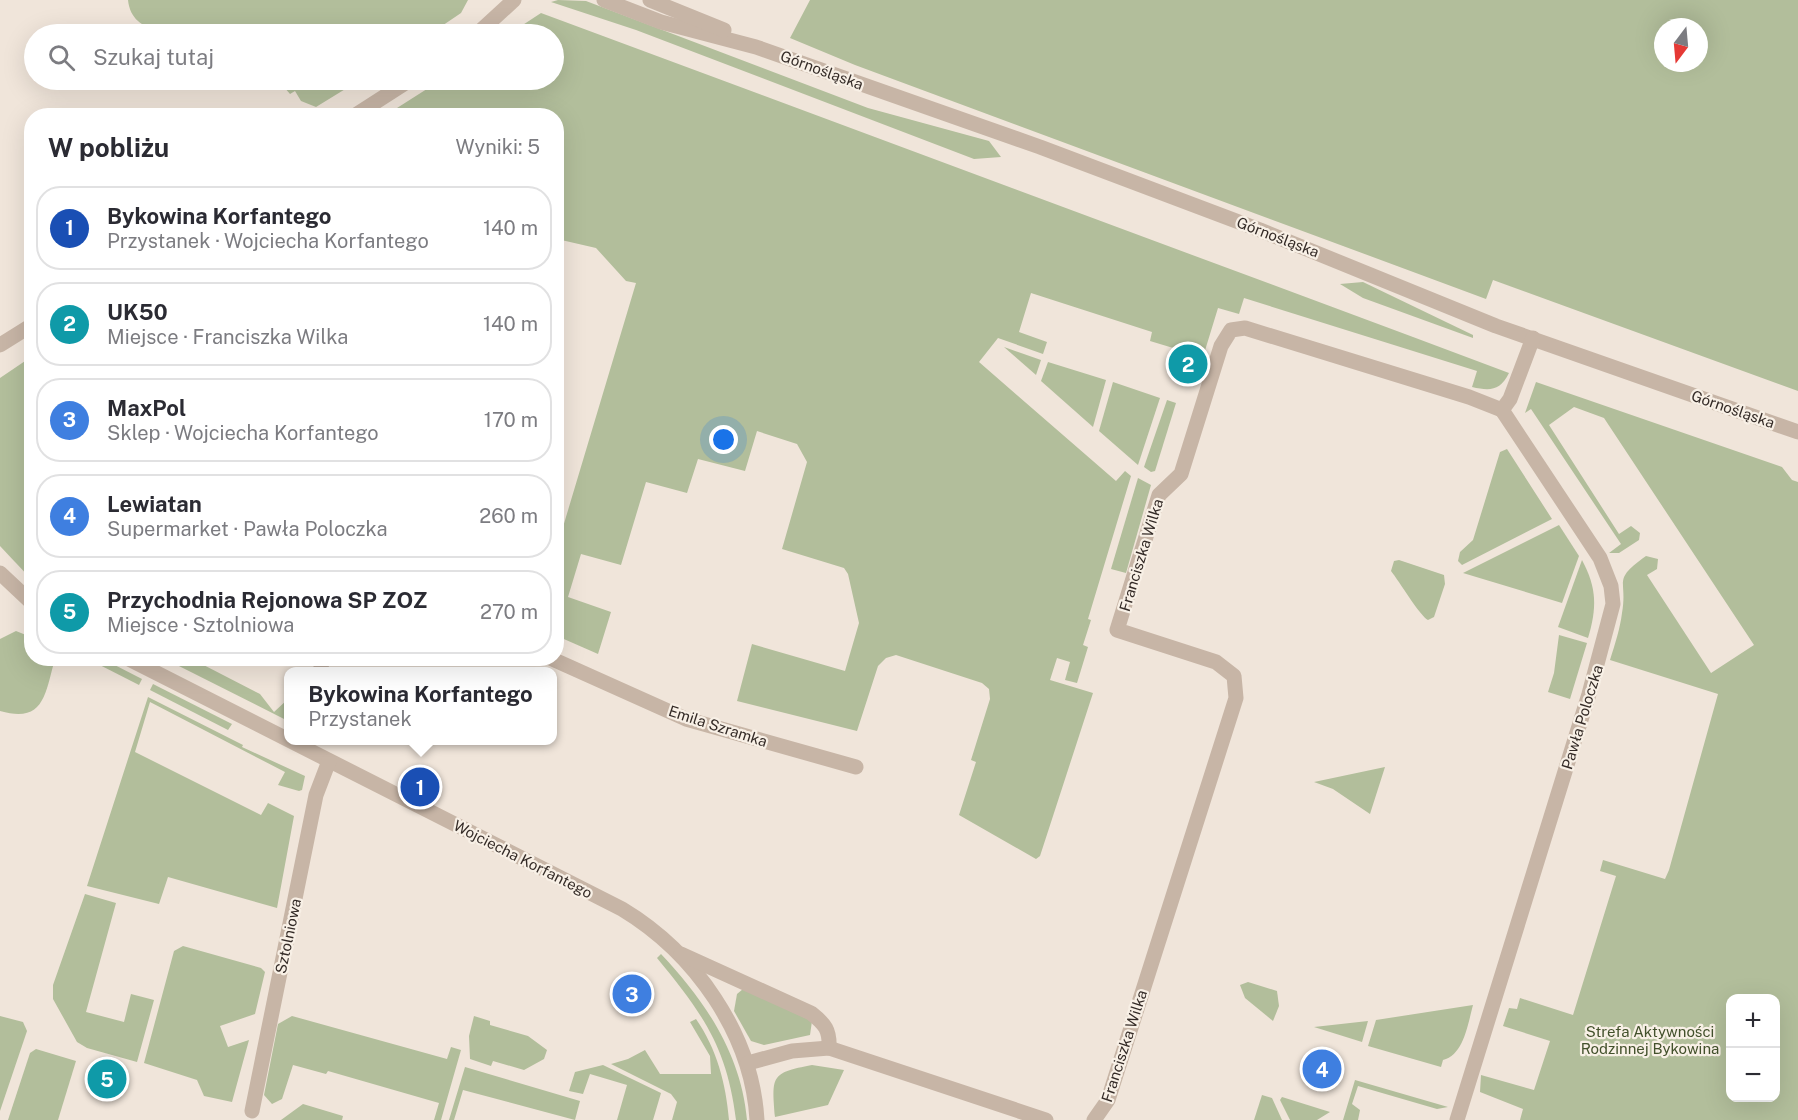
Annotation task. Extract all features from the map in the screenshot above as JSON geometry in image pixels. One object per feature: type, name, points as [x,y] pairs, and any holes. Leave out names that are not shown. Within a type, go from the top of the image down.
[{"type":"street","points":[[488,24],[514,0]]},
{"type":"street","name":"Górnośląska","points":[[604,0],[660,22],[756,47],[1062,155],[1533,338],[1798,432]]},
{"type":"street","name":"Górnośląska","points":[[650,0],[724,30],[756,47]]},
{"type":"street","points":[[366,108],[394,90]]},
{"type":"street","name":"Franciszka Wilka","points":[[1094,1120],[1108,1100],[1236,698],[1234,676],[1216,662],[1117,630],[1159,495],[1181,474],[1221,346],[1231,330],[1245,328],[1469,396],[1502,410]]},
{"type":"street","points":[[0,345],[24,330]]},
{"type":"street","points":[[1502,410],[1510,399],[1533,338]]},
{"type":"street","name":"Pawła Poloczka","points":[[1457,1120],[1590,694],[1613,604],[1611,586],[1600,558],[1502,410]]},
{"type":"street","points":[[0,573],[24,596]]},
{"type":"street","name":"Emila Szramka","points":[[564,664],[686,719],[856,767]]},
{"type":"street","name":"Wojciecha Korfantego","points":[[143,666],[284,736]]},
{"type":"street","name":"Wojciecha Korfantego","points":[[301,745],[329,762],[622,909],[650,927],[677,952],[705,984],[748,1063],[757,1120]]},
{"type":"street","name":"Sztolniowa","points":[[252,1111],[316,795],[329,762]]},
{"type":"street","points":[[677,952],[811,1013],[825,1023],[830,1034],[829,1048]]},
{"type":"street","points":[[748,1063],[792,1051],[829,1048],[1046,1120]]},
{"type":"green space","points":[[128,0],[468,0],[461,13],[445,24],[142,24],[134,17]]},
{"type":"green space","points":[[810,0],[1798,0],[1798,391],[1493,280],[1486,299],[855,65],[790,38]]},
{"type":"green space","points":[[586,1],[868,108],[989,141],[1001,157],[974,159],[636,30],[551,2]]},
{"type":"green space","points":[[541,13],[1509,373],[1502,383],[1494,388],[1472,387],[1477,371],[1244,298],[1239,314],[1218,308],[1203,357],[1150,341],[1152,332],[1031,293],[1019,332],[1047,342],[1043,354],[998,338],[979,362],[1116,481],[1125,471],[1131,476],[1088,619],[1091,620],[1083,645],[1088,647],[1077,683],[1065,680],[1070,662],[1057,658],[1050,680],[1093,693],[1040,856],[1036,859],[959,815],[976,762],[971,760],[990,699],[989,689],[982,683],[896,655],[886,658],[878,666],[857,731],[737,701],[752,644],[845,671],[859,623],[848,574],[844,568],[782,549],[807,462],[797,444],[757,431],[745,471],[698,459],[687,493],[646,482],[621,565],[581,554],[568,597],[611,612],[598,654],[564,639],[564,524],[636,283],[626,281],[596,248],[564,241],[564,108],[397,108],[425,90],[564,90],[564,24],[524,24]]},
{"type":"green space","points":[[287,90],[344,90],[316,107],[301,101],[295,91],[290,94]]},
{"type":"green space","points":[[1363,282],[1473,335],[1473,338],[1363,298],[1340,284]]},
{"type":"green space","points":[[1004,347],[1041,360],[1036,375]]},
{"type":"green space","points":[[24,362],[24,572],[0,546],[0,378]]},
{"type":"green space","points":[[1048,362],[1106,380],[1093,427],[1041,381]]},
{"type":"green space","points":[[1113,382],[1160,398],[1138,465],[1099,431]]},
{"type":"green space","name":"Strefa Aktywności Rodzinnej Bykowina","points":[[1536,382],[1782,467],[1792,480],[1798,482],[1798,1120],[1520,1120],[1523,1109],[1480,1092],[1481,1075],[1534,1090],[1550,1041],[1503,1026],[1509,1008],[1517,1009],[1520,998],[1573,1015],[1616,876],[1600,871],[1603,860],[1665,879],[1669,870],[1718,694],[1610,660],[1621,619],[1623,581],[1628,571],[1646,556],[1658,559],[1657,569],[1647,575],[1711,673],[1754,645],[1604,418],[1574,407],[1549,425],[1619,534],[1631,526],[1640,533],[1639,540],[1619,553],[1609,553],[1621,544],[1531,409],[1525,413]]},
{"type":"green space","points":[[1167,400],[1176,403],[1155,471],[1151,472],[1144,467]]},
{"type":"green space","points":[[1507,449],[1552,519],[1462,565],[1458,561],[1460,552],[1473,540],[1500,452]]},
{"type":"green space","points":[[1138,478],[1151,485],[1126,573],[1111,569]]},
{"type":"green space","points":[[1559,525],[1579,556],[1562,603],[1463,573]]},
{"type":"green space","points":[[1399,560],[1444,575],[1445,584],[1434,617],[1428,620],[1424,617],[1391,571],[1394,561]]},
{"type":"green space","points":[[1582,560],[1591,580],[1594,598],[1593,617],[1588,638],[1558,627]]},
{"type":"green space","points":[[16,631],[24,634],[24,666],[53,666],[41,703],[26,713],[15,714],[0,711],[0,639]]},
{"type":"green space","points":[[1559,635],[1587,643],[1570,699],[1548,692],[1554,673]]},
{"type":"green space","points":[[102,666],[117,666],[142,679],[139,685]]},
{"type":"green space","points":[[179,666],[206,666],[260,694],[274,712],[284,703],[284,719]]},
{"type":"green space","points":[[153,684],[232,724],[228,730],[150,690]]},
{"type":"green space","points":[[148,697],[243,745],[242,747],[305,776],[302,790],[299,791],[278,785],[285,772],[150,702],[135,752],[261,815],[268,803],[294,816],[277,908],[168,877],[159,904],[87,886]]},
{"type":"green space","points":[[1385,767],[1370,814],[1333,789],[1314,782]]},
{"type":"green space","points":[[85,894],[116,903],[86,1012],[124,1022],[131,994],[154,1000],[137,1062],[87,1048],[77,1042],[53,999],[53,985]]},
{"type":"green space","points":[[183,946],[261,968],[265,972],[255,1014],[220,1026],[228,1047],[249,1040],[232,1102],[204,1096],[197,1080],[144,1063],[174,951]]},
{"type":"green space","points":[[661,954],[692,990],[729,1050],[737,1072],[747,1120],[736,1120],[732,1094],[719,1051],[700,1015],[657,958]]},
{"type":"green space","points":[[1248,982],[1277,991],[1279,1006],[1273,1021],[1245,998],[1240,985]]},
{"type":"green space","points":[[743,989],[812,1021],[810,1035],[764,1045],[751,1041],[734,1011],[737,994]]},
{"type":"green space","points":[[1473,1005],[1460,1045],[1456,1052],[1443,1060],[1441,1067],[1368,1046],[1376,1020]]},
{"type":"green space","points":[[0,1016],[23,1022],[27,1031],[0,1111]]},
{"type":"green space","points":[[292,1016],[447,1059],[451,1047],[461,1050],[441,1120],[434,1120],[439,1103],[328,1071],[326,1074],[293,1065],[282,1099],[272,1104],[264,1095],[278,1024]]},
{"type":"green space","points":[[474,1016],[490,1021],[490,1025],[528,1036],[547,1050],[544,1059],[524,1070],[493,1061],[491,1066],[470,1059],[469,1036]]},
{"type":"green space","points":[[696,1019],[710,1042],[719,1067],[726,1093],[729,1120],[672,1120],[677,1102],[671,1094],[611,1064],[628,1059],[645,1050],[660,1074],[711,1074],[710,1056],[690,1022]]},
{"type":"green space","points":[[1368,1021],[1362,1042],[1314,1027]]},
{"type":"green space","points":[[36,1049],[76,1061],[58,1120],[8,1120],[30,1053]]},
{"type":"green space","points":[[603,1065],[661,1093],[653,1120],[617,1120],[627,1085],[590,1074],[583,1094],[569,1091],[575,1072]]},
{"type":"green space","points":[[812,1065],[844,1070],[828,1105],[775,1117],[774,1085],[777,1079],[788,1071]]},
{"type":"green space","points":[[465,1067],[580,1101],[575,1120],[463,1090],[454,1120],[449,1120]]},
{"type":"green space","points":[[1355,1080],[1448,1107],[1437,1109],[1358,1086],[1352,1104],[1360,1110],[1358,1120],[1343,1120]]},
{"type":"green space","points":[[1262,1095],[1272,1098],[1282,1120],[1254,1120]]},
{"type":"green space","points":[[1282,1097],[1330,1112],[1317,1120],[1290,1120],[1280,1100]]},
{"type":"green space","points":[[303,1104],[343,1116],[342,1120],[281,1120]]},
{"type":"place","name":"UK50","points":[[1188,364]]},
{"type":"place","name":"Bykowina Korfantego","points":[[420,787]]},
{"type":"place","name":"MaxPol","points":[[632,994]]},
{"type":"place","name":"Lewiatan","points":[[1322,1069]]},
{"type":"place","name":"Przychodnia Rejonowa SP ZOZ","points":[[107,1079]]}]
